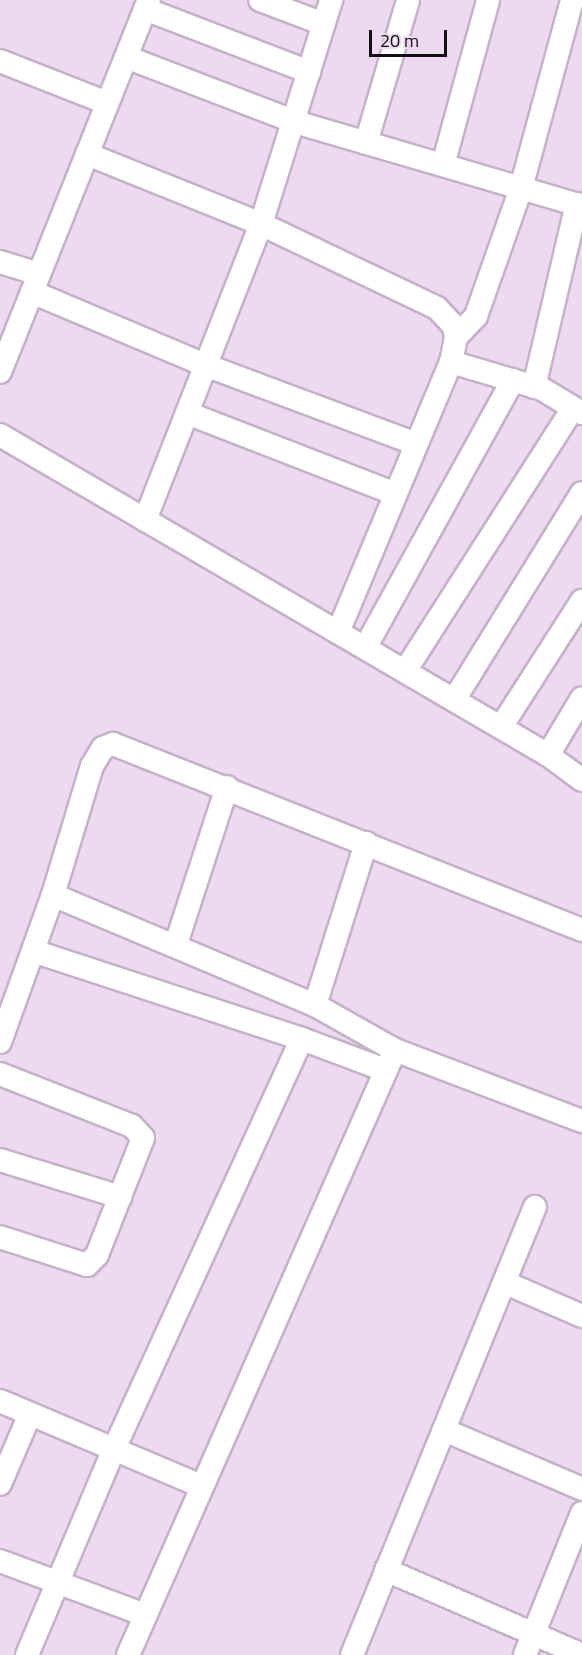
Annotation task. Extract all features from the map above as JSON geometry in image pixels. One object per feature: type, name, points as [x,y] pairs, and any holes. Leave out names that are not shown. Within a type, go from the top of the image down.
[{"type":"street","points":[[260,0],[324,24]]},
{"type":"street","points":[[145,520],[261,224],[295,122],[331,0]]},
{"type":"street","points":[[366,143],[408,0]]},
{"type":"street","points":[[443,165],[488,0]]},
{"type":"street","points":[[456,337],[476,316],[521,188],[572,0]]},
{"type":"street","points":[[0,372],[147,5],[309,72]]},
{"type":"street","points":[[126,57],[295,122],[580,205],[524,384],[365,648]]},
{"type":"street","points":[[0,61],[107,103]]},
{"type":"street","points":[[87,154],[261,224],[437,308],[449,316],[456,337],[451,362],[338,632]]},
{"type":"street","points":[[0,262],[36,283],[206,365],[416,444]]},
{"type":"street","points":[[405,671],[578,411],[524,384],[451,362]]},
{"type":"street","points":[[187,412],[396,494]]},
{"type":"street","points":[[0,435],[548,754],[582,780]]},
{"type":"street","points":[[454,700],[582,493]]},
{"type":"street","points":[[501,727],[582,601]]},
{"type":"street","points":[[548,754],[582,698]]},
{"type":"street","points":[[0,1042],[53,895],[92,766],[103,748],[123,746],[582,930]]},
{"type":"street","points":[[176,944],[227,788]]},
{"type":"street","points":[[315,1005],[366,843]]},
{"type":"street","points":[[53,895],[176,944],[315,1005],[390,1060]]},
{"type":"street","points":[[33,951],[302,1039],[390,1060],[582,1120]]},
{"type":"street","points":[[27,1655],[114,1449],[302,1039]]},
{"type":"street","points":[[128,1655],[390,1060]]},
{"type":"street","points":[[0,1074],[138,1131],[142,1144],[97,1255],[87,1265],[0,1237]]},
{"type":"street","points":[[0,1160],[120,1197]]},
{"type":"street","points":[[352,1655],[535,1207]]},
{"type":"street","points":[[506,1282],[582,1316]]},
{"type":"street","points":[[0,1401],[201,1486]]},
{"type":"street","points":[[0,1484],[30,1414]]},
{"type":"street","points":[[444,1430],[582,1489]]},
{"type":"street","points":[[525,1655],[582,1513]]},
{"type":"street","points":[[0,1562],[145,1615]]},
{"type":"street","points":[[386,1570],[535,1632],[582,1655]]}]
